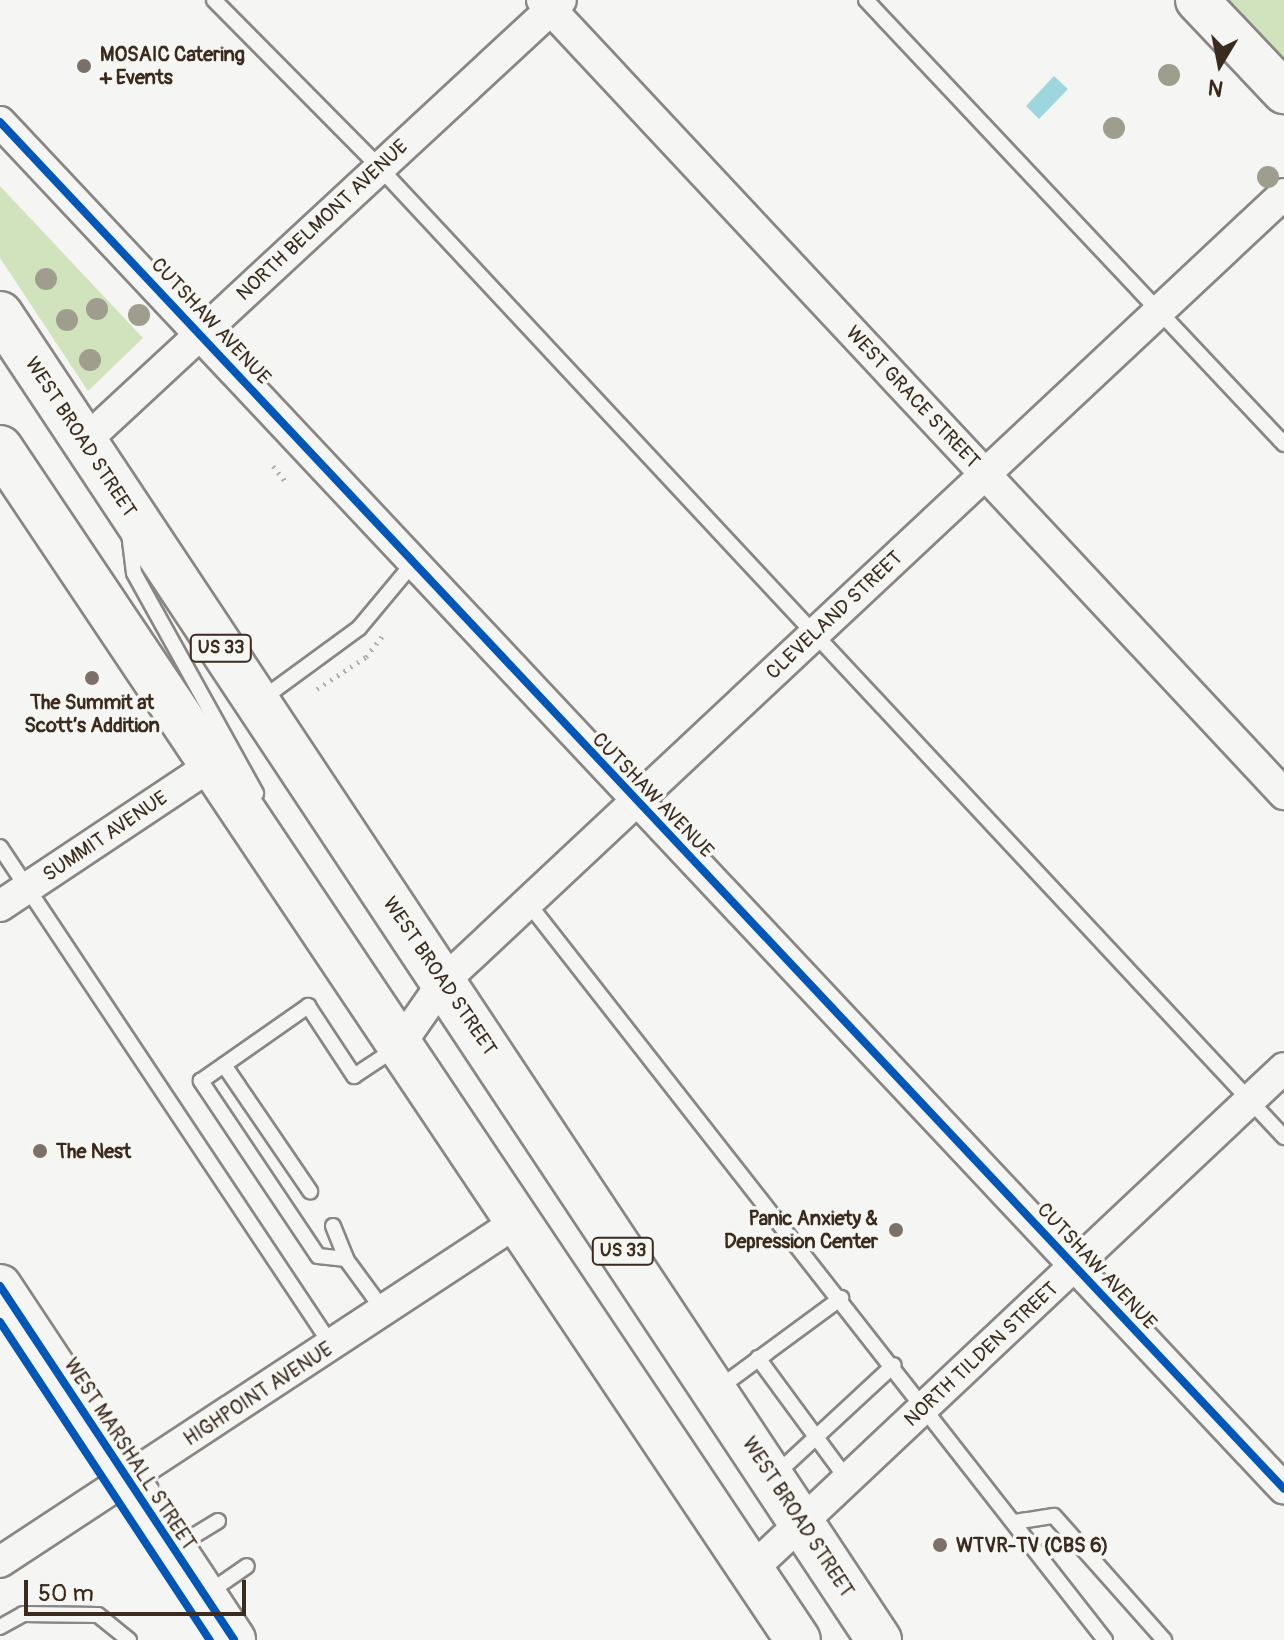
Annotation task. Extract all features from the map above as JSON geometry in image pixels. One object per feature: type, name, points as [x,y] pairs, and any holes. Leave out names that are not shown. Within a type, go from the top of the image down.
[{"type":"main road","name":"WEST BROAD STREET","points":[[0,314],[879,1640]]},
{"type":"main road","points":[[0,448],[514,1224],[748,1573],[798,1640]]},
{"type":"street","points":[[1197,0],[1284,92]]},
{"type":"street","name":"NORTH BELMONT AVENUE","points":[[84,442],[551,3]]},
{"type":"street","name":"WEST GRACE STREET","points":[[551,3],[1284,794]]},
{"type":"street","name":"CUTSHAW AVENUE","points":[[0,122],[1284,1489]]},
{"type":"street","name":"CLEVELAND STREET","points":[[398,1047],[444,981],[1284,194]]},
{"type":"street","name":"SUMMIT AVENUE","points":[[0,906],[210,766]]},
{"type":"street","name":"NORTH TILDEN STREET","points":[[748,1573],[1284,1068]]},
{"type":"street","name":"HIGHPOINT AVENUE","points":[[0,1562],[333,1346],[514,1224]]},
{"type":"street","name":"WEST MARSHALL STREET","points":[[0,1286],[234,1640]]},
{"type":"lane","points":[[214,0],[379,167],[1284,1137]]},
{"type":"lane","points":[[866,0],[1284,444]]},
{"type":"lane","points":[[126,505],[134,573],[264,809],[274,863]]},
{"type":"lane","points":[[258,702],[359,628],[414,561]]},
{"type":"lane","points":[[0,847],[333,1346]]},
{"type":"lane","points":[[528,903],[925,1404],[1105,1640]]},
{"type":"lane","points":[[346,1259],[318,1256],[201,1081],[308,1006],[354,1076],[398,1047]]},
{"type":"lane","points":[[224,1065],[310,1191]]},
{"type":"lane","points":[[333,1226],[346,1259],[384,1311]]},
{"type":"lane","points":[[715,1390],[841,1298]]},
{"type":"lane","points":[[758,1358],[847,1479]]},
{"type":"lane","points":[[772,1477],[894,1365]]},
{"type":"lane","points":[[1015,1522],[1054,1516],[1164,1640]]},
{"type":"lane","points":[[173,1549],[218,1521]]},
{"type":"lane","points":[[205,1596],[247,1566]]},
{"type":"lane","points":[[0,1627],[23,1614],[98,1615],[129,1640]]},
{"type":"path","points":[[273,466],[287,483]]},
{"type":"green space","points":[[1228,0],[1284,0],[1284,59]]},
{"type":"green space","points":[[0,186],[143,338],[88,391],[0,258]]},
{"type":"water","points":[[1054,76],[1068,89],[1039,119],[1026,106]]},
{"type":"cycle path","points":[[0,122],[1284,1489]]},
{"type":"cycle path","points":[[0,1286],[234,1640]]},
{"type":"cycle path","points":[[0,1322],[210,1640]]},
{"type":"place","name":"MOSAIC Catering + Events","points":[[84,66]]},
{"type":"place","name":"The Summit at Scott’s Addition","points":[[92,678]]},
{"type":"place","name":"The Nest","points":[[40,1151]]},
{"type":"place","name":"Panic Anxiety & Depression Center","points":[[896,1230]]},
{"type":"place","name":"WTVR-TV (CBS 6)","points":[[940,1545]]}]
